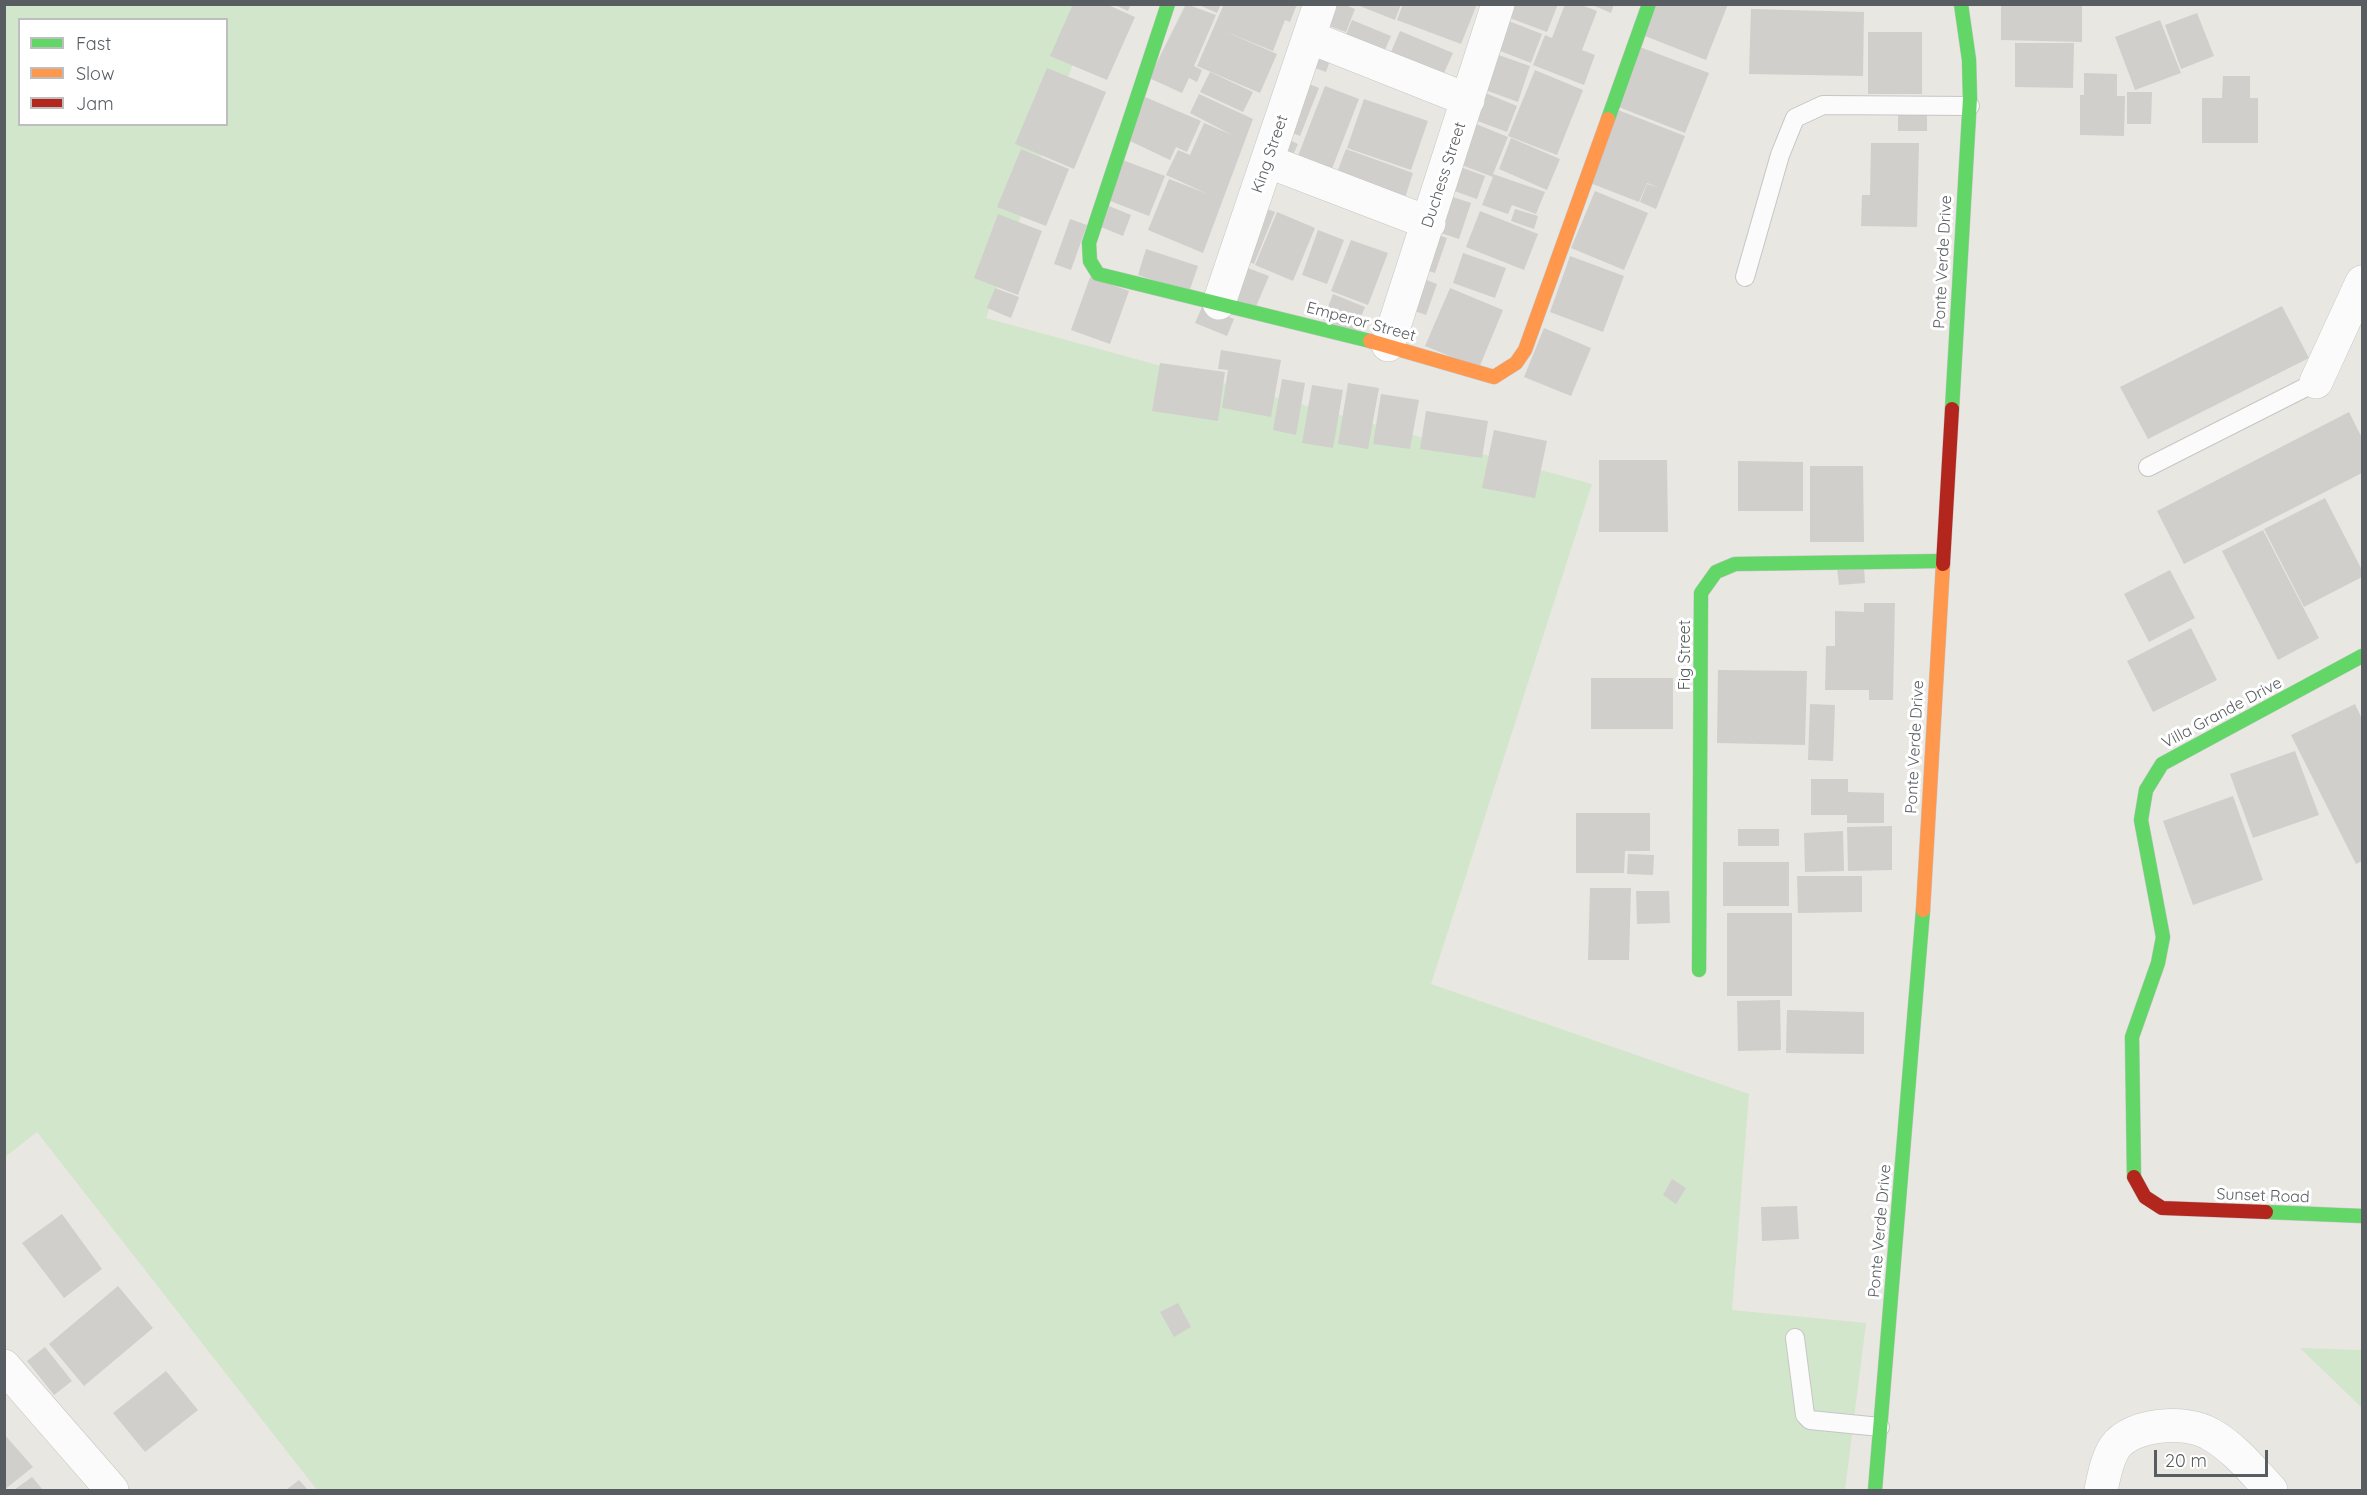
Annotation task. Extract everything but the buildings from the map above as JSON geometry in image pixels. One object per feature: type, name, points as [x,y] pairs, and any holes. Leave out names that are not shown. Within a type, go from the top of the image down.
[{"type":"street","name":"Emperor Street","points":[[1168,4],[1089,243],[1090,261],[1098,274],[1388,345],[1494,377],[1516,363],[1525,350],[1649,4]]},
{"type":"street","name":"King Street","points":[[1219,303],[1320,4]]},
{"type":"street","name":"Duchess Street","points":[[1388,345],[1498,4]]},
{"type":"street","name":"Ponte Verde Drive","points":[[1875,1491],[1923,908],[1970,106],[1969,60],[1961,4]]},
{"type":"street","points":[[1309,37],[1468,100]]},
{"type":"street","points":[[1267,161],[1429,223]]},
{"type":"street","points":[[2316,382],[2362,282]]},
{"type":"street","name":"Fig Street","points":[[1700,970],[1701,593],[1716,572],[1735,564],[1942,561]]},
{"type":"street","name":"Villa Grande Drive","points":[[2162,1208],[2143,1198],[2135,1185],[2132,1169],[2132,1037],[2135,1020],[2162,952],[2163,938],[2141,820],[2146,790],[2162,764],[2362,656]]},
{"type":"street","name":"Sunset Road","points":[[2162,1208],[2362,1216]]},
{"type":"street","points":[[4,1366],[112,1491]]},
{"type":"street","points":[[2101,1491],[2106,1468],[2115,1447],[2123,1439],[2160,1425],[2208,1432],[2235,1451],[2271,1491]]},
{"type":"lane","points":[[1745,278],[1780,155],[1796,118],[1822,105],[1970,106]]},
{"type":"lane","points":[[2148,467],[2316,382]]},
{"type":"lane","points":[[1796,1338],[1805,1415],[1810,1420],[1880,1427]]},
{"type":"green space","points":[[5,5],[1093,5],[986,318],[1592,484],[1431,984],[1749,1094],[1732,1310],[1866,1323],[1845,1490],[317,1490],[37,1132],[5,1157]]},
{"type":"green space","points":[[2300,1348],[2362,1350],[2362,1408]]},
{"type":"traffic: fast","points":[[1168,4],[1089,243],[1090,261],[1098,274],[1370,341]]},
{"type":"traffic: fast","points":[[1608,119],[1649,4]]},
{"type":"traffic: fast","points":[[1952,409],[1970,98],[1969,60],[1961,4]]},
{"type":"traffic: fast","points":[[1699,970],[1701,593],[1716,572],[1735,564],[1942,561]]},
{"type":"traffic: fast","points":[[2134,1177],[2132,1037],[2158,963],[2163,937],[2141,820],[2146,790],[2162,764],[2362,656]]},
{"type":"traffic: fast","points":[[1875,1490],[1923,910]]},
{"type":"traffic: fast","points":[[2266,1212],[2362,1216]]},
{"type":"traffic: slow","points":[[1370,341],[1494,377],[1516,363],[1525,350],[1608,119]]},
{"type":"traffic: slow","points":[[1923,910],[1943,564]]},
{"type":"traffic: jam","points":[[1943,564],[1952,409]]},
{"type":"traffic: jam","points":[[2134,1177],[2145,1197],[2162,1208],[2266,1212]]}]
